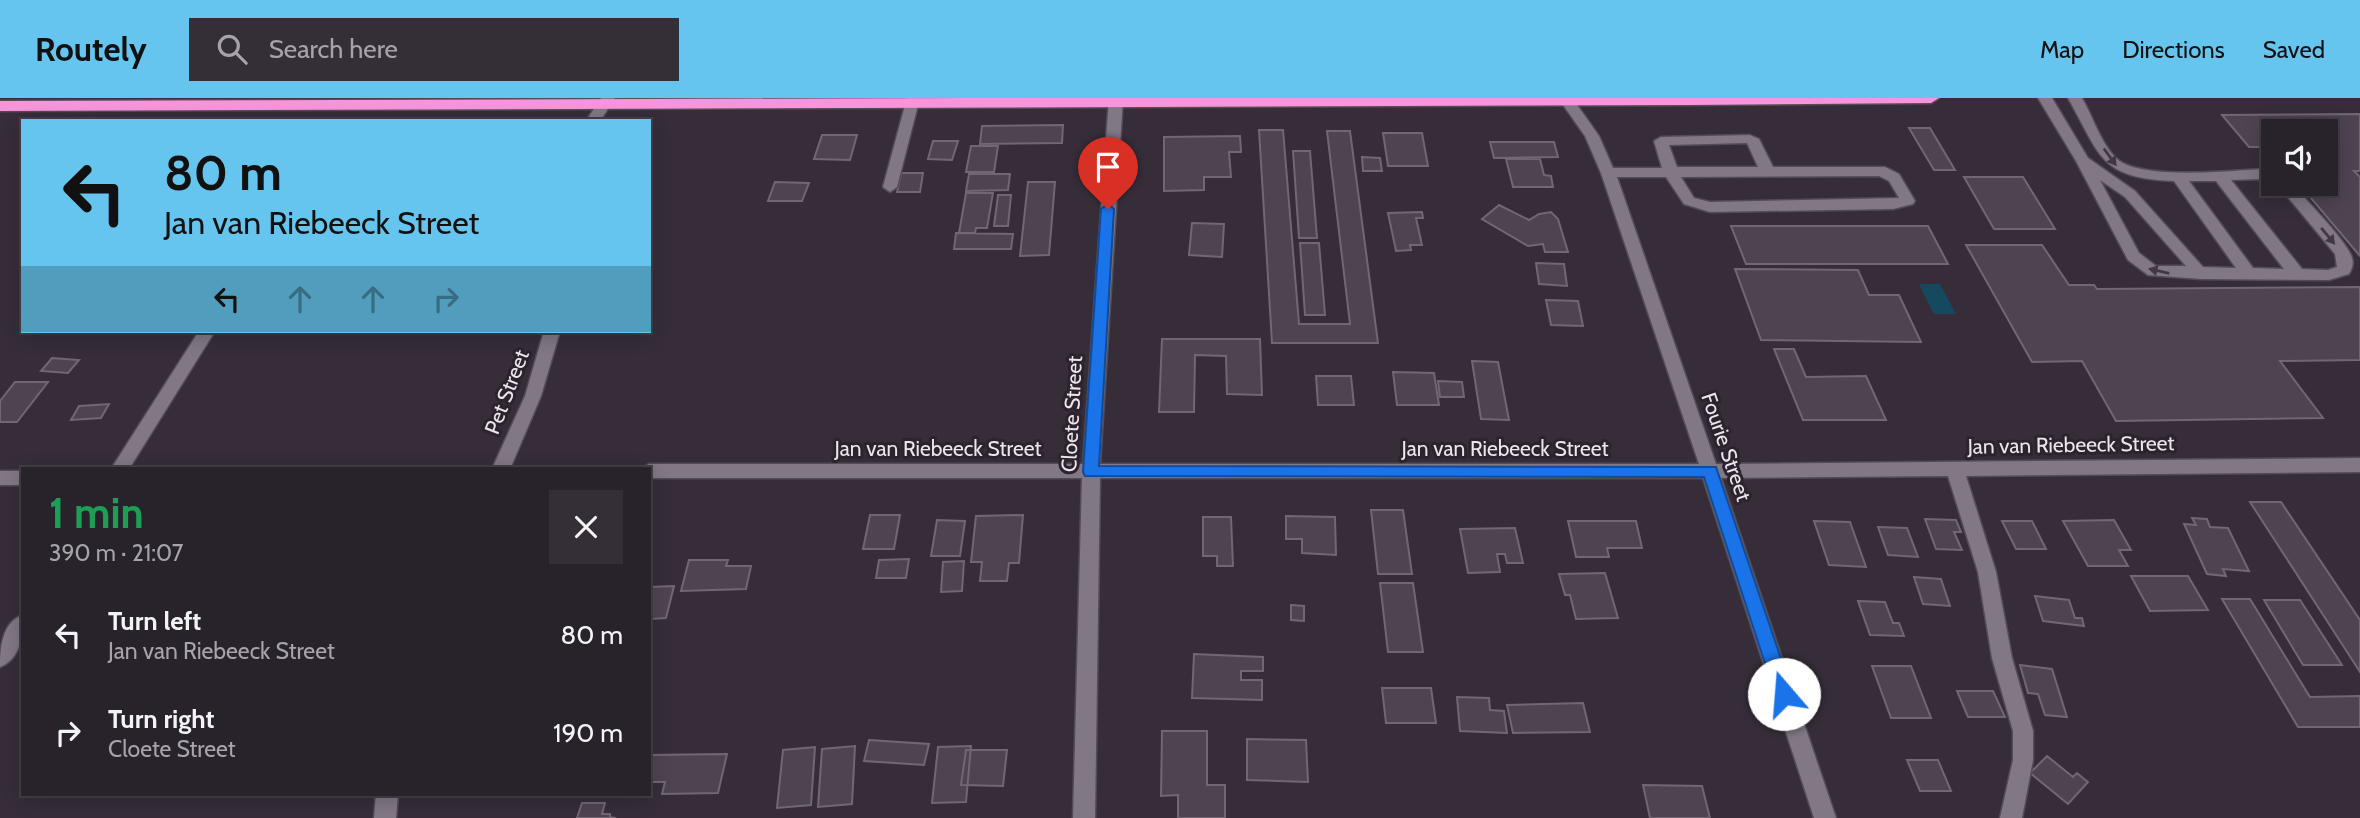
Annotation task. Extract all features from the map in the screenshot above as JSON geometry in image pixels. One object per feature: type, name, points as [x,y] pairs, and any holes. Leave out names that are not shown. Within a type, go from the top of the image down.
[{"type":"highway","points":[[0,106],[605,101],[1931,98]]},
{"type":"street","points":[[2045,98],[2138,262],[2153,271],[2163,274],[2297,274],[2339,273],[2344,270],[2346,264],[2340,250],[2294,196]]},
{"type":"street","points":[[2076,98],[2115,165],[2140,175],[2261,174]]},
{"type":"street","name":"Fourie Street","points":[[1567,100],[1592,136],[1608,173],[1825,818]]},
{"type":"street","points":[[594,119],[605,101]]},
{"type":"street","name":"Cloete Street","points":[[1084,818],[1091,472],[1115,101]]},
{"type":"street","points":[[890,187],[912,102]]},
{"type":"street","points":[[1608,173],[1672,172],[1768,172],[1884,171],[1896,178],[1908,201],[1893,204],[1704,206],[1688,200],[1672,172],[1661,143],[1663,139],[1750,139],[1768,172]]},
{"type":"street","points":[[2082,161],[2101,171],[2130,194],[2201,274]]},
{"type":"street","points":[[2219,175],[2297,274]]},
{"type":"street","points":[[2177,176],[2249,274]]},
{"type":"street","points":[[121,467],[206,333]]},
{"type":"street","name":"Pet Street","points":[[502,467],[533,396],[551,333]]},
{"type":"street","name":"Jan van Riebeeck Street","points":[[651,471],[1710,471],[2360,465]]},
{"type":"street","points":[[1955,469],[1987,572],[2002,657],[2023,732],[2023,760],[2011,818]]},
{"type":"street","points":[[0,478],[21,478]]},
{"type":"street","points":[[0,659],[21,626]]},
{"type":"street","points":[[385,818],[387,796]]},
{"type":"water","points":[[1919,284],[1940,284],[1956,314],[1934,314]]},
{"type":"building","points":[[2360,114],[2360,171],[2354,171],[2360,177],[2360,256],[2309,196],[2338,196],[2338,119],[2261,119],[2261,147],[2249,147],[2222,115]]},
{"type":"building","points":[[1063,125],[1062,143],[980,144],[982,126]]},
{"type":"building","points":[[1909,128],[1930,128],[1955,170],[1934,170]]},
{"type":"building","points":[[1259,130],[1283,130],[1299,324],[1350,324],[1327,131],[1350,131],[1378,343],[1272,343]]},
{"type":"building","points":[[1383,133],[1422,133],[1428,166],[1388,166]]},
{"type":"building","points":[[822,135],[857,135],[850,160],[814,159]]},
{"type":"building","points":[[1240,136],[1241,152],[1229,152],[1231,177],[1204,177],[1204,190],[1164,191],[1164,137]]},
{"type":"building","points":[[933,141],[958,141],[952,160],[928,159]]},
{"type":"building","points":[[1490,142],[1554,142],[1558,157],[1494,158]]},
{"type":"building","points":[[971,146],[998,146],[994,172],[966,172]]},
{"type":"building","points":[[1293,151],[1310,151],[1317,238],[1299,238]]},
{"type":"building","points":[[1362,157],[1380,158],[1382,171],[1363,171]]},
{"type":"building","points":[[1506,159],[1540,159],[1544,175],[1551,176],[1553,187],[1513,187]]},
{"type":"building","points":[[901,173],[923,173],[920,192],[897,192]]},
{"type":"building","points":[[969,174],[1010,174],[1008,190],[966,191]]},
{"type":"building","points":[[1964,177],[2023,177],[2055,229],[1994,229]]},
{"type":"building","points":[[775,182],[809,183],[802,201],[768,201]]},
{"type":"building","points":[[1028,182],[1055,182],[1049,255],[1020,256]]},
{"type":"building","points":[[966,193],[993,193],[987,228],[976,228],[975,233],[959,233]]},
{"type":"building","points":[[998,195],[1011,195],[1008,226],[994,226]]},
{"type":"building","points":[[1499,205],[1529,220],[1539,214],[1551,212],[1558,219],[1568,252],[1545,252],[1543,244],[1528,246],[1482,219]]},
{"type":"building","points":[[1422,212],[1423,218],[1416,218],[1422,245],[1410,245],[1411,250],[1396,251],[1388,213]]},
{"type":"building","points":[[1192,223],[1224,224],[1222,257],[1189,255]]},
{"type":"building","points":[[1731,226],[1928,226],[1948,264],[1746,264]]},
{"type":"building","points":[[956,233],[1013,234],[1011,249],[954,249]]},
{"type":"building","points":[[1300,243],[1319,243],[1325,315],[1305,315]]},
{"type":"building","points":[[1966,245],[2042,245],[2069,285],[2094,285],[2097,289],[2360,287],[2360,360],[2280,361],[2323,418],[2116,421],[2082,361],[2032,362]]},
{"type":"building","points":[[1536,263],[1564,264],[1567,286],[1539,284]]},
{"type":"building","points":[[1735,269],[1858,270],[1869,295],[1899,295],[1921,342],[1761,340]]},
{"type":"building","points":[[1546,300],[1578,301],[1583,326],[1551,325]]},
{"type":"building","points":[[1162,339],[1260,339],[1262,395],[1227,394],[1226,356],[1195,355],[1194,412],[1159,412]]},
{"type":"building","points":[[1774,349],[1794,349],[1806,377],[1866,376],[1886,420],[1803,420]]},
{"type":"building","points":[[52,358],[79,360],[68,373],[41,371]]},
{"type":"building","points":[[1472,361],[1498,362],[1509,420],[1481,419]]},
{"type":"building","points":[[1393,372],[1434,373],[1439,405],[1397,405]]},
{"type":"building","points":[[1316,376],[1351,376],[1354,405],[1318,405]]},
{"type":"building","points":[[1438,381],[1462,382],[1464,397],[1440,397]]},
{"type":"building","points":[[15,382],[48,382],[17,422],[0,422],[0,401]]},
{"type":"building","points":[[109,404],[101,418],[71,420],[79,406]]},
{"type":"building","points":[[2250,502],[2281,502],[2360,620],[2360,672]]},
{"type":"building","points":[[1371,510],[1403,510],[1412,574],[1378,574]]},
{"type":"building","points":[[870,515],[900,515],[894,549],[863,549]]},
{"type":"building","points":[[1023,515],[1019,563],[1009,563],[1007,581],[980,581],[982,562],[971,562],[976,516]]},
{"type":"building","points":[[1286,516],[1335,517],[1336,555],[1302,553],[1302,539],[1286,539]]},
{"type":"building","points":[[1203,517],[1231,517],[1233,566],[1217,566],[1217,556],[1203,556]]},
{"type":"building","points":[[2192,518],[2207,519],[2210,527],[2228,528],[2249,571],[2223,569],[2226,576],[2207,574],[2184,524],[2196,525]]},
{"type":"building","points":[[1925,519],[1956,520],[1961,532],[1954,532],[1962,550],[1936,549]]},
{"type":"building","points":[[937,520],[965,521],[960,556],[931,556]]},
{"type":"building","points":[[2114,520],[2131,550],[2119,550],[2128,566],[2088,566],[2063,521]]},
{"type":"building","points":[[1568,521],[1636,521],[1642,548],[1607,548],[1609,557],[1576,557]]},
{"type":"building","points":[[1814,521],[1850,522],[1866,567],[1829,565]]},
{"type":"building","points":[[2002,521],[2032,521],[2046,549],[2016,549]]},
{"type":"building","points":[[1878,527],[1907,528],[1918,557],[1888,555]]},
{"type":"building","points":[[1515,528],[1523,563],[1507,563],[1505,554],[1497,554],[1500,572],[1468,573],[1460,529]]},
{"type":"building","points":[[909,559],[906,578],[876,578],[879,560]]},
{"type":"building","points":[[689,560],[728,560],[726,566],[751,566],[746,589],[681,591]]},
{"type":"building","points":[[964,561],[962,591],[941,592],[943,562]]},
{"type":"building","points":[[1605,573],[1618,618],[1576,619],[1570,595],[1565,595],[1559,574]]},
{"type":"building","points":[[2131,576],[2188,576],[2208,610],[2150,611]]},
{"type":"building","points":[[1914,577],[1941,579],[1950,606],[1923,604]]},
{"type":"building","points":[[1380,583],[1413,583],[1423,652],[1388,652]]},
{"type":"building","points":[[674,586],[666,618],[651,619],[651,587]]},
{"type":"building","points":[[2035,596],[2069,600],[2075,618],[2082,618],[2084,626],[2043,621]]},
{"type":"building","points":[[2222,599],[2250,599],[2310,697],[2360,696],[2360,727],[2298,727]]},
{"type":"building","points":[[2264,600],[2300,600],[2342,665],[2303,665]]},
{"type":"building","points":[[1858,601],[1885,602],[1893,623],[1899,623],[1904,636],[1870,635]]},
{"type":"building","points":[[1291,605],[1304,606],[1304,621],[1291,620]]},
{"type":"building","points":[[1194,654],[1263,657],[1263,671],[1241,671],[1241,680],[1262,680],[1262,700],[1192,698]]},
{"type":"building","points":[[2020,665],[2052,669],[2067,717],[2045,715],[2038,694],[2028,693]]},
{"type":"building","points":[[1872,666],[1911,666],[1931,718],[1891,718]]},
{"type":"building","points":[[1382,688],[1431,688],[1436,723],[1386,723]]},
{"type":"building","points":[[1957,691],[1993,691],[2005,717],[1968,717]]},
{"type":"building","points":[[1457,697],[1489,698],[1490,710],[1504,711],[1507,733],[1460,731]]},
{"type":"building","points":[[1583,703],[1590,732],[1513,733],[1507,705]]},
{"type":"building","points":[[1162,731],[1207,731],[1207,785],[1225,785],[1225,818],[1178,818],[1178,795],[1161,796]]},
{"type":"building","points":[[1247,739],[1306,740],[1308,782],[1247,780]]},
{"type":"building","points":[[869,740],[929,744],[924,765],[864,761]]},
{"type":"building","points":[[855,746],[852,804],[818,807],[822,749]]},
{"type":"building","points":[[971,746],[966,802],[932,803],[938,747]]},
{"type":"building","points":[[815,747],[811,805],[777,808],[783,750]]},
{"type":"building","points":[[966,750],[1007,750],[1003,786],[961,785]]},
{"type":"building","points":[[727,754],[718,793],[662,794],[665,782],[651,782],[651,755]]},
{"type":"building","points":[[2047,756],[2073,777],[2077,773],[2088,782],[2068,804],[2030,773]]},
{"type":"building","points":[[1907,760],[1938,760],[1951,791],[1920,791]]},
{"type":"building","points":[[1643,785],[1702,786],[1710,818],[1650,818]]},
{"type":"building","points":[[582,803],[605,803],[602,814],[610,814],[610,817],[616,818],[577,818]]},
{"type":"route","points":[[1108,209],[1091,472],[1710,471],[1784,694]]}]
